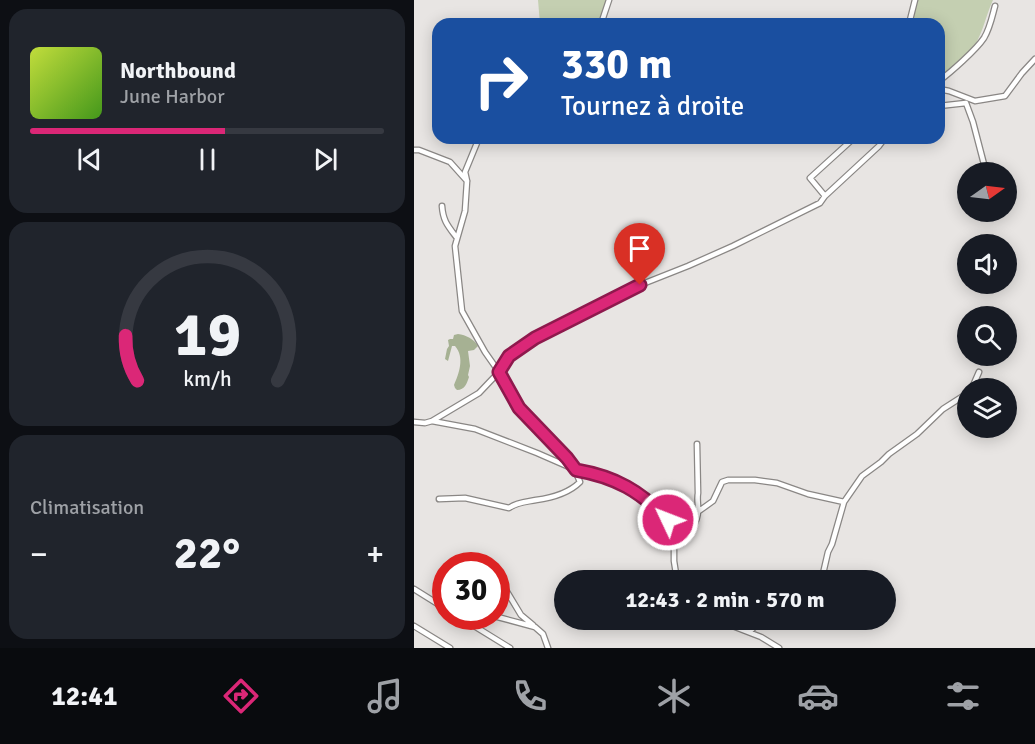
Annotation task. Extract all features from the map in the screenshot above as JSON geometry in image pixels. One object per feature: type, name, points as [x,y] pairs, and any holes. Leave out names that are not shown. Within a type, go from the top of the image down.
[{"type":"street","points":[[603,18],[609,0]]},
{"type":"street","points":[[910,18],[915,0]]},
{"type":"street","points":[[945,76],[983,40],[991,23],[995,6]]},
{"type":"street","points":[[945,105],[1005,96],[1035,59]]},
{"type":"street","points":[[945,90],[975,101]]},
{"type":"street","points":[[966,103],[983,162]]},
{"type":"street","points":[[439,499],[465,498],[509,508],[515,504],[539,500],[573,489],[580,482],[576,470],[567,458],[519,408],[499,372],[484,352],[462,311],[455,246],[465,212],[467,181],[465,172],[477,144]]},
{"type":"street","points":[[825,196],[810,178],[847,144]]},
{"type":"street","points":[[432,422],[479,393],[499,372],[509,356],[535,338],[640,285],[733,246],[820,202],[880,144]]},
{"type":"street","points":[[414,150],[450,162],[467,181]]},
{"type":"street","points":[[442,206],[446,224],[457,238]]},
{"type":"street","points":[[976,378],[979,372]]},
{"type":"street","points":[[824,570],[844,502],[862,476],[957,400]]},
{"type":"street","points":[[414,422],[432,422],[475,429],[576,470],[597,474],[626,486],[650,502],[668,520],[674,531],[675,570]]},
{"type":"street","points":[[674,545],[693,528],[699,511],[697,444]]},
{"type":"street","points":[[699,511],[713,501],[722,482],[728,480],[777,483],[808,494],[844,502]]},
{"type":"street","points":[[414,589],[432,600]]},
{"type":"street","points":[[510,597],[521,615],[543,634],[548,648]]},
{"type":"street","points":[[510,620],[535,627]]},
{"type":"street","points":[[414,626],[450,648]]},
{"type":"street","points":[[481,630],[510,648]]},
{"type":"street","points":[[743,630],[761,637],[779,648]]},
{"type":"green space","points":[[538,0],[606,0],[601,18],[540,18]]},
{"type":"green space","points":[[916,0],[993,0],[973,47],[945,74],[945,18],[912,18]]},
{"type":"green space","points":[[458,334],[470,338],[478,346],[468,351],[469,377],[460,390],[457,390],[454,385],[460,360],[455,346],[452,346],[448,361],[445,359],[449,346],[448,340]]},
{"type":"route","points":[[640,285],[535,338],[509,356],[499,372],[519,408],[576,470],[597,474],[626,486],[650,502],[668,520]]}]
